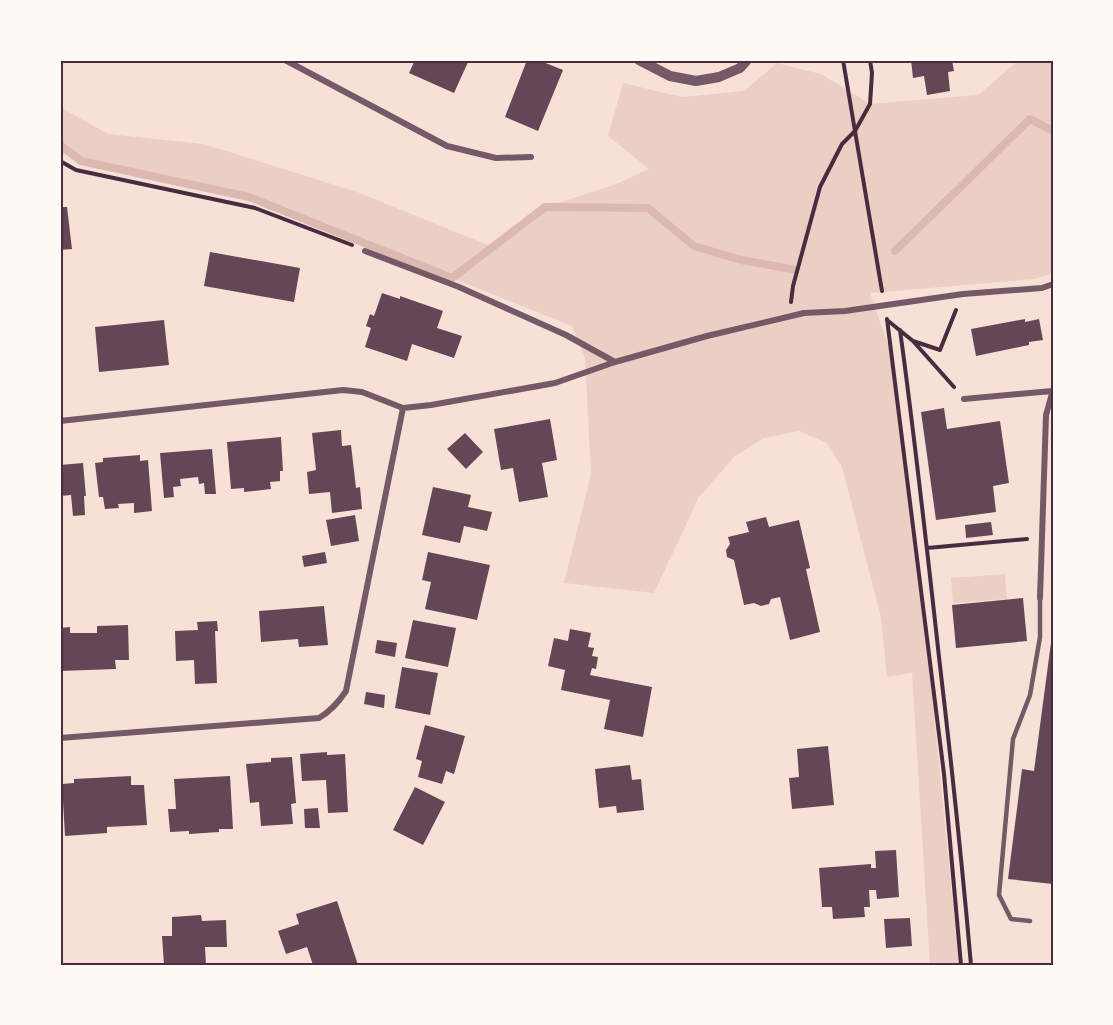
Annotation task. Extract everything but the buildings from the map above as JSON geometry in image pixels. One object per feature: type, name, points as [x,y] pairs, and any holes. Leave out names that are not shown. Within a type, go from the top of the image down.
[{"type":"street","points":[[285,60],[447,146],[496,159],[531,157]]},
{"type":"street","points":[[639,60],[670,76],[696,81],[730,73],[740,68],[747,60]]},
{"type":"street","points":[[366,251],[459,287],[555,330],[615,362]]},
{"type":"street","points":[[60,422],[343,390],[362,392],[403,408],[431,405],[555,383],[615,362],[708,336],[804,313],[845,311],[963,294],[1042,288],[1053,284]]},
{"type":"street","points":[[964,399],[1053,391],[1046,415],[1040,598]]},
{"type":"street","points":[[60,738],[319,718],[329,712],[346,691],[403,408]]},
{"type":"lane","points":[[1030,921],[1011,919],[999,895],[1013,739],[1030,695],[1040,637],[1040,598]]},
{"type":"path","points":[[843,60],[874,236]]},
{"type":"path","points":[[788,317],[793,286],[820,187],[842,144],[855,131],[870,104],[872,73],[870,60]]},
{"type":"path","points":[[60,161],[76,170],[255,208],[366,251]]},
{"type":"path","points":[[913,341],[940,350],[963,294]]},
{"type":"path","points":[[886,320],[913,341],[964,399]]},
{"type":"path","points":[[900,330],[912,416],[956,807],[971,965]]},
{"type":"path","points":[[892,356],[944,774],[961,965]]},
{"type":"path","points":[[927,548],[1042,537]]},
{"type":"shaded area","points":[[1019,60],[1053,60],[1053,273],[1035,279],[870,293],[892,356],[923,604],[959,965],[930,965],[912,673],[887,677],[881,617],[842,467],[827,443],[799,431],[764,438],[735,456],[699,497],[654,593],[564,583],[591,474],[585,358],[572,326],[249,197],[81,161],[60,145],[60,107],[108,134],[204,144],[357,192],[493,247],[545,207],[614,185],[649,169],[608,136],[623,83],[682,97],[744,91],[777,63],[821,74],[870,104],[978,95]]},
{"type":"shaded area","points":[[1005,574],[1007,599],[953,603],[951,578]]},
{"type":"waterway","points":[[895,251],[1030,119],[1053,131]]},
{"type":"waterway","points":[[60,145],[81,161],[249,197],[452,278],[545,207],[648,208],[694,246],[741,260],[792,269]]}]
